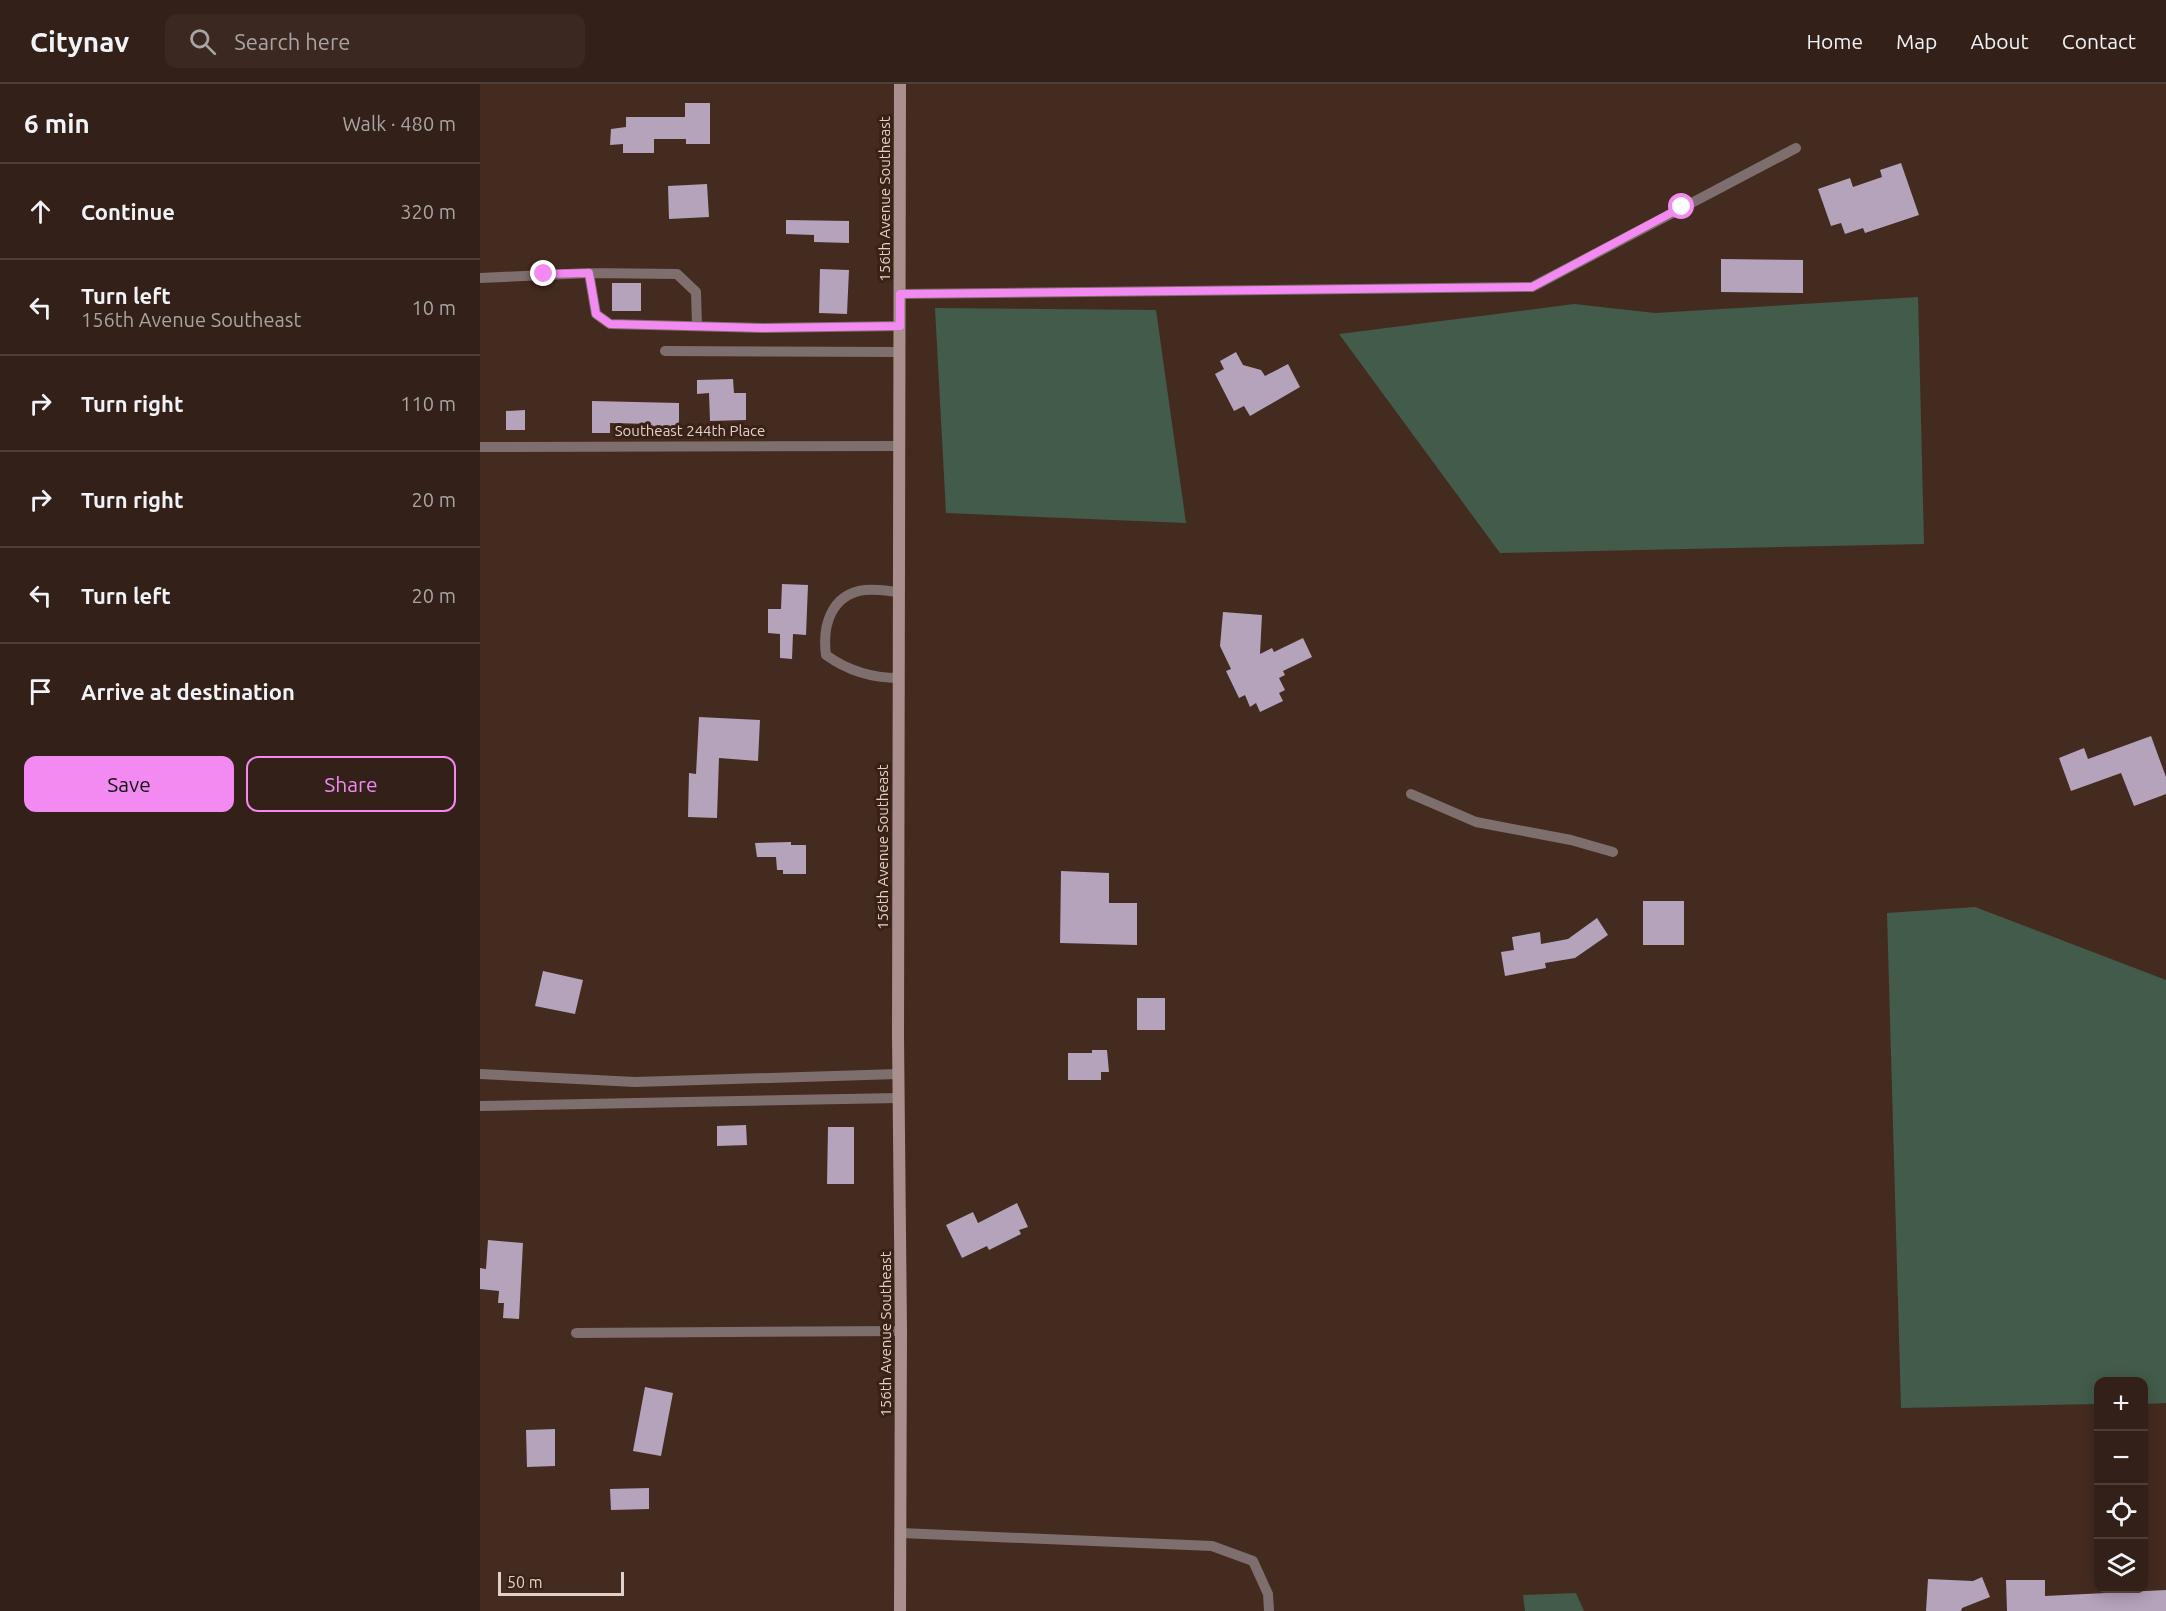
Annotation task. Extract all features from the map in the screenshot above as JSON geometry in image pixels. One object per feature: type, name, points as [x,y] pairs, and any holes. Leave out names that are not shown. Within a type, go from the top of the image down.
[{"type":"street","name":"156th Avenue Southeast","points":[[900,84],[898,1074],[901,1331],[900,1611]]},
{"type":"lane","points":[[900,294],[1532,287],[1796,148]]},
{"type":"lane","points":[[589,273],[596,314],[610,324],[763,328],[900,326]]},
{"type":"lane","points":[[480,278],[589,273],[677,274],[696,292],[697,325]]},
{"type":"lane","points":[[665,351],[900,352]]},
{"type":"lane","name":"Southeast 244th Place","points":[[480,447],[899,446]]},
{"type":"lane","points":[[899,592],[865,590],[850,594],[835,604],[826,622],[824,640],[826,655],[837,663],[880,678],[899,678]]},
{"type":"lane","points":[[1411,794],[1476,822],[1571,840],[1613,852]]},
{"type":"lane","points":[[480,1074],[635,1082],[898,1074]]},
{"type":"lane","points":[[480,1106],[898,1098]]},
{"type":"lane","points":[[576,1333],[901,1331]]},
{"type":"lane","points":[[901,1533],[1212,1546],[1253,1561],[1268,1594],[1269,1611]]},
{"type":"green space","points":[[1918,297],[1924,544],[1500,553],[1339,334],[1574,304],[1655,313]]},
{"type":"green space","points":[[935,308],[1156,310],[1186,523],[946,513]]},
{"type":"green space","points":[[1975,907],[2166,980],[2166,1403],[2148,1404],[2148,1377],[2094,1377],[2094,1404],[1901,1408],[1887,913]]},
{"type":"green space","points":[[1576,1593],[1584,1611],[1525,1611],[1523,1595]]},
{"type":"building","points":[[685,103],[710,103],[710,144],[686,144],[686,139],[654,139],[654,153],[623,153],[623,144],[610,145],[611,129],[626,127],[626,117],[685,117]]},
{"type":"building","points":[[1901,163],[1919,215],[1865,233],[1863,228],[1845,234],[1841,223],[1831,226],[1818,189],[1850,178],[1853,187],[1882,177],[1880,170]]},
{"type":"building","points":[[707,184],[709,217],[669,219],[668,186]]},
{"type":"building","points":[[786,220],[849,221],[849,243],[814,242],[814,235],[786,234]]},
{"type":"building","points":[[1721,259],[1803,260],[1803,293],[1721,292]]},
{"type":"building","points":[[820,269],[849,270],[847,314],[819,313]]},
{"type":"building","points":[[612,283],[641,283],[641,311],[612,311]]},
{"type":"building","points":[[1236,352],[1243,365],[1261,370],[1265,376],[1288,364],[1300,387],[1250,416],[1244,406],[1234,411],[1215,374],[1224,369],[1220,361]]},
{"type":"building","points":[[733,379],[734,393],[746,393],[746,420],[710,421],[709,393],[697,394],[697,380]]},
{"type":"building","points":[[592,401],[679,403],[679,429],[651,429],[651,424],[610,423],[610,433],[592,433]]},
{"type":"building","points":[[525,410],[525,430],[506,430],[506,411]]},
{"type":"building","points":[[782,584],[808,585],[806,635],[793,634],[792,659],[780,658],[780,634],[768,633],[768,609],[781,609]]},
{"type":"building","points":[[1223,612],[1262,615],[1260,654],[1272,648],[1274,652],[1303,638],[1312,657],[1283,671],[1285,675],[1279,678],[1285,690],[1279,693],[1283,701],[1260,712],[1256,703],[1250,707],[1245,695],[1239,698],[1226,671],[1231,669],[1220,646]]},
{"type":"building","points":[[699,717],[760,720],[758,761],[719,758],[717,818],[688,817],[689,773],[696,774]]},
{"type":"building","points":[[2151,736],[2166,777],[2166,794],[2134,806],[2121,773],[2071,791],[2059,758],[2084,748],[2088,759]]},
{"type":"building","points":[[791,842],[791,845],[806,845],[806,874],[783,874],[783,870],[777,870],[776,857],[757,857],[755,843]]},
{"type":"building","points":[[1061,871],[1109,873],[1109,903],[1137,903],[1137,945],[1060,943]]},
{"type":"building","points":[[1643,901],[1684,901],[1684,945],[1643,945]]},
{"type":"building","points":[[1597,918],[1608,935],[1575,958],[1545,963],[1546,968],[1505,976],[1501,952],[1514,950],[1512,937],[1540,932],[1541,944],[1568,939]]},
{"type":"building","points":[[543,971],[583,980],[575,1014],[535,1006]]},
{"type":"building","points":[[1137,998],[1165,998],[1165,1030],[1137,1030]]},
{"type":"building","points":[[1092,1050],[1107,1050],[1109,1072],[1101,1072],[1101,1080],[1068,1080],[1068,1053],[1092,1053]]},
{"type":"building","points":[[746,1125],[747,1145],[717,1146],[717,1126]]},
{"type":"building","points":[[828,1127],[854,1127],[854,1184],[827,1184]]},
{"type":"building","points":[[1017,1203],[1028,1227],[1019,1230],[1021,1234],[989,1250],[987,1246],[962,1258],[946,1225],[973,1212],[978,1223]]},
{"type":"building","points":[[488,1240],[523,1243],[519,1319],[503,1318],[504,1303],[498,1303],[499,1291],[480,1289],[480,1268],[486,1269]]},
{"type":"building","points":[[645,1387],[673,1393],[661,1456],[633,1451]]},
{"type":"building","points":[[555,1429],[555,1466],[527,1467],[526,1430]]},
{"type":"building","points":[[649,1488],[649,1509],[611,1510],[610,1489]]},
{"type":"building","points":[[1982,1577],[1990,1597],[1962,1608],[1961,1611],[1926,1611],[1928,1579],[1973,1581]]},
{"type":"building","points":[[2006,1580],[2045,1580],[2045,1596],[2148,1593],[2148,1591],[2166,1590],[2166,1611],[2007,1611]]},
{"type":"route","points":[[544,274],[589,273],[596,314],[610,324],[763,328],[900,326],[900,294],[1532,287],[1549,280],[1579,261],[1682,207]]}]
